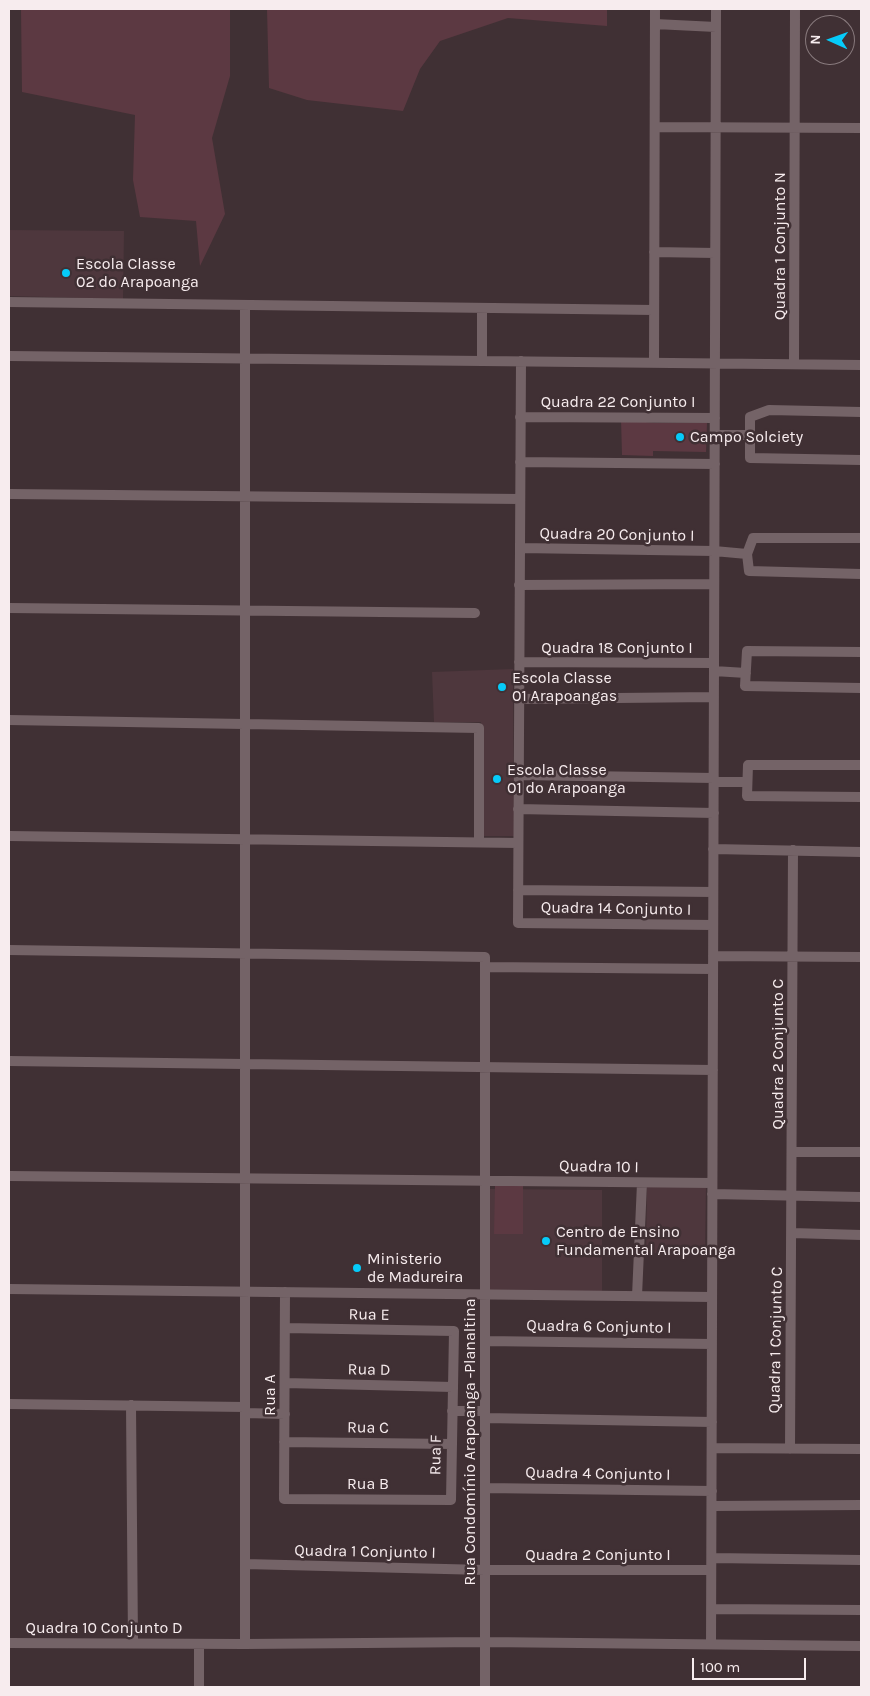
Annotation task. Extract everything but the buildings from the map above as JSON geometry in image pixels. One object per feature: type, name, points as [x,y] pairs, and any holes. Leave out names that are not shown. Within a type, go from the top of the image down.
[{"type":"street","points":[[654,362],[655,9]]},
{"type":"street","points":[[711,1644],[713,1506],[712,1188],[716,9]]},
{"type":"street","name":"Quadra 1 Conjunto N","points":[[794,364],[795,9]]},
{"type":"street","points":[[655,24],[716,27]]},
{"type":"street","points":[[655,127],[861,128]]},
{"type":"street","points":[[654,252],[715,254]]},
{"type":"street","points":[[9,302],[654,310]]},
{"type":"street","points":[[245,306],[245,1644]]},
{"type":"street","points":[[482,308],[482,361]]},
{"type":"street","points":[[9,356],[861,364]]},
{"type":"street","points":[[518,890],[520,361]]},
{"type":"street","points":[[861,412],[769,410],[750,417],[749,435],[750,458],[861,460]]},
{"type":"street","name":"Quadra 22 Conjunto I","points":[[520,417],[715,418]]},
{"type":"street","points":[[715,435],[749,435]]},
{"type":"street","points":[[520,462],[715,464]]},
{"type":"street","points":[[9,494],[520,499]]},
{"type":"street","points":[[861,538],[752,538],[747,554],[749,571],[861,574]]},
{"type":"street","name":"Quadra 20 Conjunto I","points":[[520,548],[714,551],[747,554]]},
{"type":"street","points":[[520,584],[714,584]]},
{"type":"street","points":[[9,608],[475,613]]},
{"type":"street","points":[[861,652],[746,651],[745,686],[861,688]]},
{"type":"street","name":"Quadra 18 Conjunto I","points":[[519,662],[714,667],[746,672]]},
{"type":"street","points":[[519,699],[714,697]]},
{"type":"street","points":[[9,720],[479,728],[479,842]]},
{"type":"street","points":[[861,765],[748,765],[746,796],[861,797]]},
{"type":"street","points":[[519,775],[747,782]]},
{"type":"street","points":[[518,809],[714,813]]},
{"type":"street","points":[[9,836],[518,843]]},
{"type":"street","points":[[714,849],[861,852]]},
{"type":"street","name":"Quadra 2 Conjunto C","points":[[792,1195],[794,850]]},
{"type":"street","name":"Quadra 14 Conjunto I","points":[[713,925],[518,923],[518,890],[714,892]]},
{"type":"street","points":[[9,950],[245,953],[713,969]]},
{"type":"street","points":[[713,956],[861,957]]},
{"type":"street","name":"Rua Condomínio Arapoanga -Planaltina","points":[[485,962],[485,1687]]},
{"type":"street","points":[[9,1061],[713,1070]]},
{"type":"street","points":[[793,1152],[861,1152]]},
{"type":"street","name":"Quadra 10 I","points":[[9,1176],[642,1183],[792,1195],[861,1197]]},
{"type":"street","points":[[637,1296],[642,1183]]},
{"type":"street","name":"Quadra 1 Conjunto C","points":[[790,1449],[792,1195]]},
{"type":"street","points":[[792,1233],[861,1234]]},
{"type":"street","points":[[9,1289],[712,1297]]},
{"type":"street","name":"Rua A","points":[[284,1499],[285,1292]]},
{"type":"street","name":"Rua E","points":[[285,1328],[454,1331]]},
{"type":"street","name":"Rua F","points":[[450,1500],[454,1331]]},
{"type":"street","name":"Quadra 6 Conjunto I","points":[[485,1341],[712,1344]]},
{"type":"street","name":"Rua D","points":[[285,1383],[453,1387]]},
{"type":"street","points":[[9,1404],[131,1405],[245,1410],[285,1414]]},
{"type":"street","points":[[131,1405],[132,1643]]},
{"type":"street","points":[[452,1411],[485,1414],[712,1422]]},
{"type":"street","name":"Rua C","points":[[284,1442],[452,1444]]},
{"type":"street","points":[[712,1448],[861,1449]]},
{"type":"street","name":"Quadra 4 Conjunto I","points":[[485,1488],[712,1491]]},
{"type":"street","name":"Rua B","points":[[284,1499],[450,1500]]},
{"type":"street","points":[[713,1506],[861,1505]]},
{"type":"street","points":[[712,1558],[861,1560]]},
{"type":"street","name":"Quadra 1 Conjunto I","points":[[245,1564],[485,1570]]},
{"type":"street","name":"Quadra 2 Conjunto I","points":[[485,1570],[711,1570]]},
{"type":"street","points":[[712,1609],[861,1610]]},
{"type":"street","name":"Quadra 10 Conjunto D","points":[[9,1643],[485,1642],[861,1646]]},
{"type":"street","points":[[199,1644],[199,1687]]},
{"type":"shaded area","points":[[21,9],[230,9],[230,76],[212,138],[225,214],[200,266],[196,221],[140,217],[133,180],[135,115],[22,92]]},
{"type":"shaded area","points":[[267,9],[607,9],[607,26],[508,18],[440,41],[420,69],[403,111],[307,100],[269,88]]},
{"type":"shaded area","name":"Escola Classe 02 do Arapoanga","points":[[9,230],[124,231],[123,299],[9,296]]},
{"type":"shaded area","points":[[621,419],[654,423],[707,423],[706,452],[653,451],[653,456],[622,455]]},
{"type":"shaded area","name":"Escola Classe 01 do Arapoanga","points":[[513,669],[514,836],[481,836],[481,722],[434,722],[432,672]]},
{"type":"shaded area","points":[[495,1186],[523,1186],[523,1234],[494,1234]]},
{"type":"shaded area","points":[[647,1186],[706,1186],[705,1255],[646,1253]]},
{"type":"shaded area","name":"Centro de Ensino Fundamental Arapoanga","points":[[489,1189],[602,1190],[602,1292],[490,1291]]},
{"type":"place","name":"Escola Classe 02 do Arapoanga","points":[[66,273]]},
{"type":"place","name":"Campo Solciety","points":[[680,437]]},
{"type":"place","name":"Escola Classe 01 Arapoangas","points":[[502,687]]},
{"type":"place","name":"Escola Classe 01 do Arapoanga","points":[[497,779]]},
{"type":"place","name":"Centro de Ensino Fundamental Arapoanga","points":[[546,1241]]},
{"type":"place","name":"Ministerio de Madureira","points":[[357,1268]]}]
